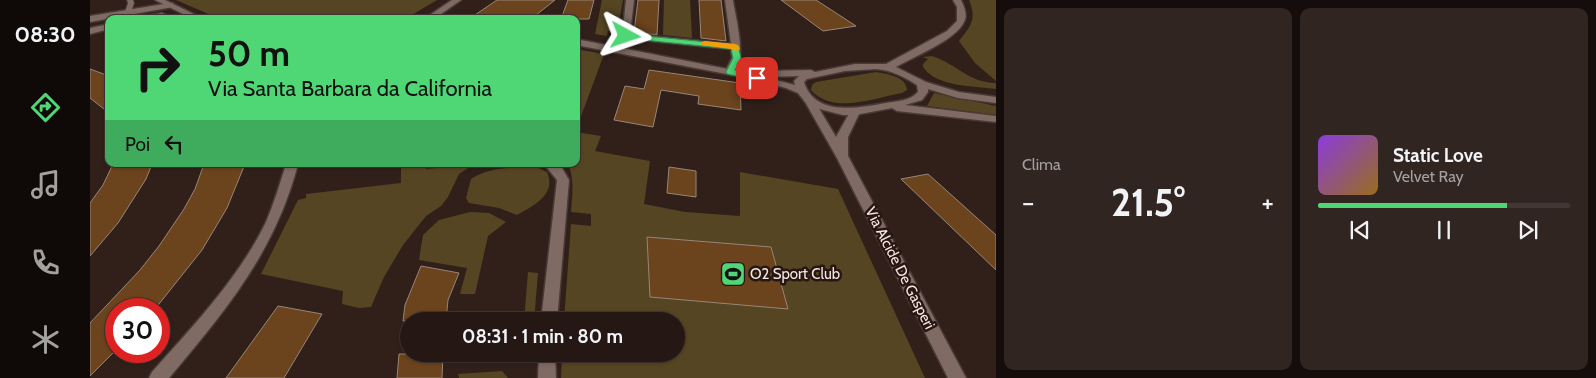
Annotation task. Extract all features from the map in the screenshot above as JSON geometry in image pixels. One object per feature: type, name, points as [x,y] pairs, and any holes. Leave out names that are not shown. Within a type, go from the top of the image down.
[{"type":"street","points":[[159,0],[191,15]]},
{"type":"street","points":[[434,15],[457,0]]},
{"type":"street","points":[[630,0],[626,36],[735,46]]},
{"type":"street","points":[[729,0],[737,58],[733,72]]},
{"type":"street","points":[[888,67],[950,34],[961,21],[961,7],[957,0]]},
{"type":"street","points":[[112,15],[170,5]]},
{"type":"street","points":[[90,19],[105,16]]},
{"type":"street","points":[[90,31],[105,27]]},
{"type":"street","points":[[580,43],[733,72],[790,86],[830,110],[855,112],[918,98],[923,92],[922,84]]},
{"type":"street","points":[[806,95],[799,81],[804,77],[870,66],[888,67],[910,76],[922,84],[958,95],[996,100]]},
{"type":"street","points":[[733,72],[824,73]]},
{"type":"street","name":"Via Alcide De Gasperi","points":[[806,95],[843,158],[957,378]]},
{"type":"street","points":[[882,107],[935,110],[996,120]]},
{"type":"street","points":[[843,158],[842,137],[855,112]]},
{"type":"street","points":[[158,378],[219,305],[263,240],[288,186],[291,167]]},
{"type":"street","points":[[550,312],[563,180],[553,167]]},
{"type":"street","points":[[547,362],[548,378]]},
{"type":"lane","points":[[128,12],[130,0]]},
{"type":"shaded area","points":[[176,0],[437,0],[412,15],[211,15]]},
{"type":"shaded area","points":[[602,0],[623,0],[617,32],[608,31],[607,36],[595,34]]},
{"type":"shaded area","points":[[664,0],[690,0],[692,38],[663,35]]},
{"type":"shaded area","points":[[969,0],[996,0],[996,81],[975,63],[959,41],[967,31],[973,17]]},
{"type":"shaded area","points":[[580,50],[604,54],[580,119]]},
{"type":"shaded area","points":[[932,56],[978,80],[996,83],[996,89],[946,82],[929,74],[923,67],[923,64],[928,59],[923,57]]},
{"type":"shaded area","points":[[876,72],[900,79],[906,85],[907,90],[902,93],[867,101],[842,103],[820,98],[811,90],[812,85],[816,82]]},
{"type":"shaded area","points":[[934,93],[996,106],[996,115],[927,106]]},
{"type":"shaded area","name":"O2 Sport Club","points":[[580,133],[601,136],[595,151],[650,161],[644,204],[685,212],[740,216],[740,172],[838,189],[925,378],[561,378],[562,362],[685,362],[685,312],[565,312],[571,224],[591,226],[591,214],[571,212],[572,182],[569,167],[580,167]]},
{"type":"shaded area","points":[[401,167],[426,167],[426,169],[470,167],[459,174],[448,197],[441,206],[426,216],[403,245],[384,277],[371,307],[359,308],[342,304],[343,291],[261,274],[298,200],[306,198],[306,194],[401,183]]},
{"type":"shaded area","points":[[536,167],[547,172],[549,187],[542,199],[517,215],[499,208],[469,203],[466,198],[471,179],[479,175],[502,168]]},
{"type":"shaded area","points":[[470,212],[489,213],[506,222],[488,236],[475,294],[460,294],[467,268],[419,260],[423,235],[439,220]]},
{"type":"shaded area","points":[[528,272],[538,273],[535,312],[525,312]]},
{"type":"shaded area","points":[[502,371],[508,378],[459,378],[458,374]]},
{"type":"building","points":[[497,0],[555,0],[536,15],[475,15]]},
{"type":"building","points":[[568,0],[594,0],[589,19],[580,19],[580,15],[562,15]]},
{"type":"building","points":[[638,0],[659,0],[657,35],[634,32]]},
{"type":"building","points":[[699,0],[721,0],[726,41],[701,38]]},
{"type":"building","points":[[781,0],[816,0],[856,26],[823,31]]},
{"type":"building","points":[[90,69],[105,75],[105,110],[90,98]]},
{"type":"building","points":[[649,70],[740,83],[741,110],[698,104],[699,96],[661,90],[653,127],[614,120],[625,86],[644,89]]},
{"type":"building","points":[[112,167],[151,167],[146,179],[118,223],[90,256],[90,203],[103,185]]},
{"type":"building","points":[[203,167],[244,167],[227,208],[202,250],[164,298],[114,298],[159,246],[195,189]]},
{"type":"building","points":[[669,167],[696,171],[696,197],[667,193]]},
{"type":"building","points":[[928,174],[996,235],[996,270],[901,179]]},
{"type":"building","points":[[647,237],[771,247],[788,309],[650,297]]},
{"type":"building","points":[[421,266],[459,273],[448,300],[447,312],[404,312],[405,305]]},
{"type":"building","points":[[278,306],[322,314],[284,378],[226,378]]},
{"type":"building","points":[[105,307],[105,361],[90,376],[90,323]]},
{"type":"building","points":[[399,354],[400,362],[443,362],[442,378],[397,378]]},
{"type":"slow traffic","points":[[705,44],[735,46],[736,49]]},
{"type":"place","name":"O2 Sport Club","points":[[733,274]]},
{"type":"route","points":[[626,36],[735,46],[737,58],[730,72],[757,78]]}]
